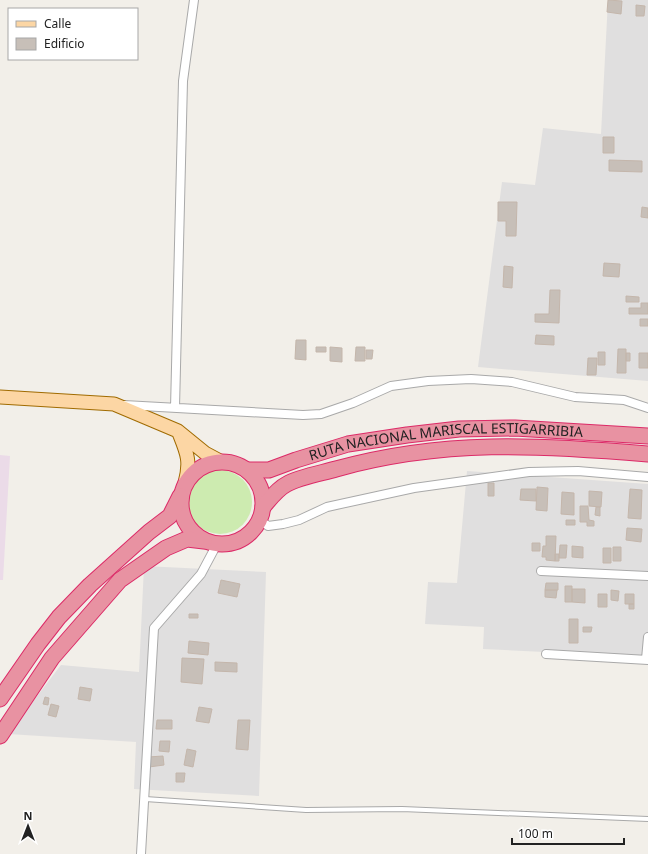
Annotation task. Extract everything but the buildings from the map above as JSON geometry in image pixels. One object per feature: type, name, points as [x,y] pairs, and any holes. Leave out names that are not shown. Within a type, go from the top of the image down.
[{"type":"highway","name":"RUTA NACIONAL MARISCAL ESTIGARRIBIA","points":[[247,470],[268,470],[348,444],[459,429],[515,428],[648,436]]},
{"type":"highway","name":"RUTA NACIONAL MARISCAL ESTIGARRIBIA","points":[[262,513],[273,495],[287,483],[368,460],[412,452],[470,447],[523,445],[648,454]]},
{"type":"highway","points":[[0,699],[38,644],[59,617],[90,584],[149,532],[170,516],[182,490],[194,472],[206,464],[220,461],[234,463],[247,470],[257,480],[262,493],[262,513],[253,531],[243,539],[230,544],[211,543],[187,539],[166,548],[120,580],[52,658],[0,736]]},
{"type":"highway","points":[[182,490],[180,510],[184,523],[193,534],[211,543]]},
{"type":"main road","points":[[0,397],[114,404],[178,431],[205,453],[220,461]]},
{"type":"main road","points":[[178,431],[186,450],[189,468],[182,490]]},
{"type":"street","points":[[175,408],[183,81],[194,0]]},
{"type":"street","points":[[114,404],[303,415],[321,414],[353,403],[391,386],[428,380],[472,379],[512,382],[575,397],[624,400],[648,408]]},
{"type":"street","points":[[262,513],[268,526],[283,524],[299,520],[327,507],[414,488],[529,472],[578,471],[648,477]]},
{"type":"street","points":[[141,854],[154,628],[202,574],[211,543]]},
{"type":"street","points":[[541,571],[648,576]]},
{"type":"street","points":[[546,654],[647,660],[648,637]]},
{"type":"lane","points":[[144,799],[306,810],[402,809],[648,818]]},
{"type":"shaded area","points":[[608,0],[648,0],[648,381],[478,367],[502,182],[535,185],[543,128],[601,134]]},
{"type":"shaded area","points":[[0,455],[10,456],[3,580],[0,580]]},
{"type":"shaded area","points":[[467,471],[648,484],[648,657],[483,649],[484,627],[425,624],[428,582],[457,583]]},
{"type":"shaded area","points":[[144,566],[266,572],[259,796],[134,789],[136,742],[8,734],[61,665],[139,672]]},
{"type":"green space","points":[[220,470],[232,472],[243,479],[250,490],[252,502],[250,514],[243,525],[232,532],[220,534],[208,532],[197,525],[190,514],[188,502],[190,490],[197,479],[208,472]]}]
